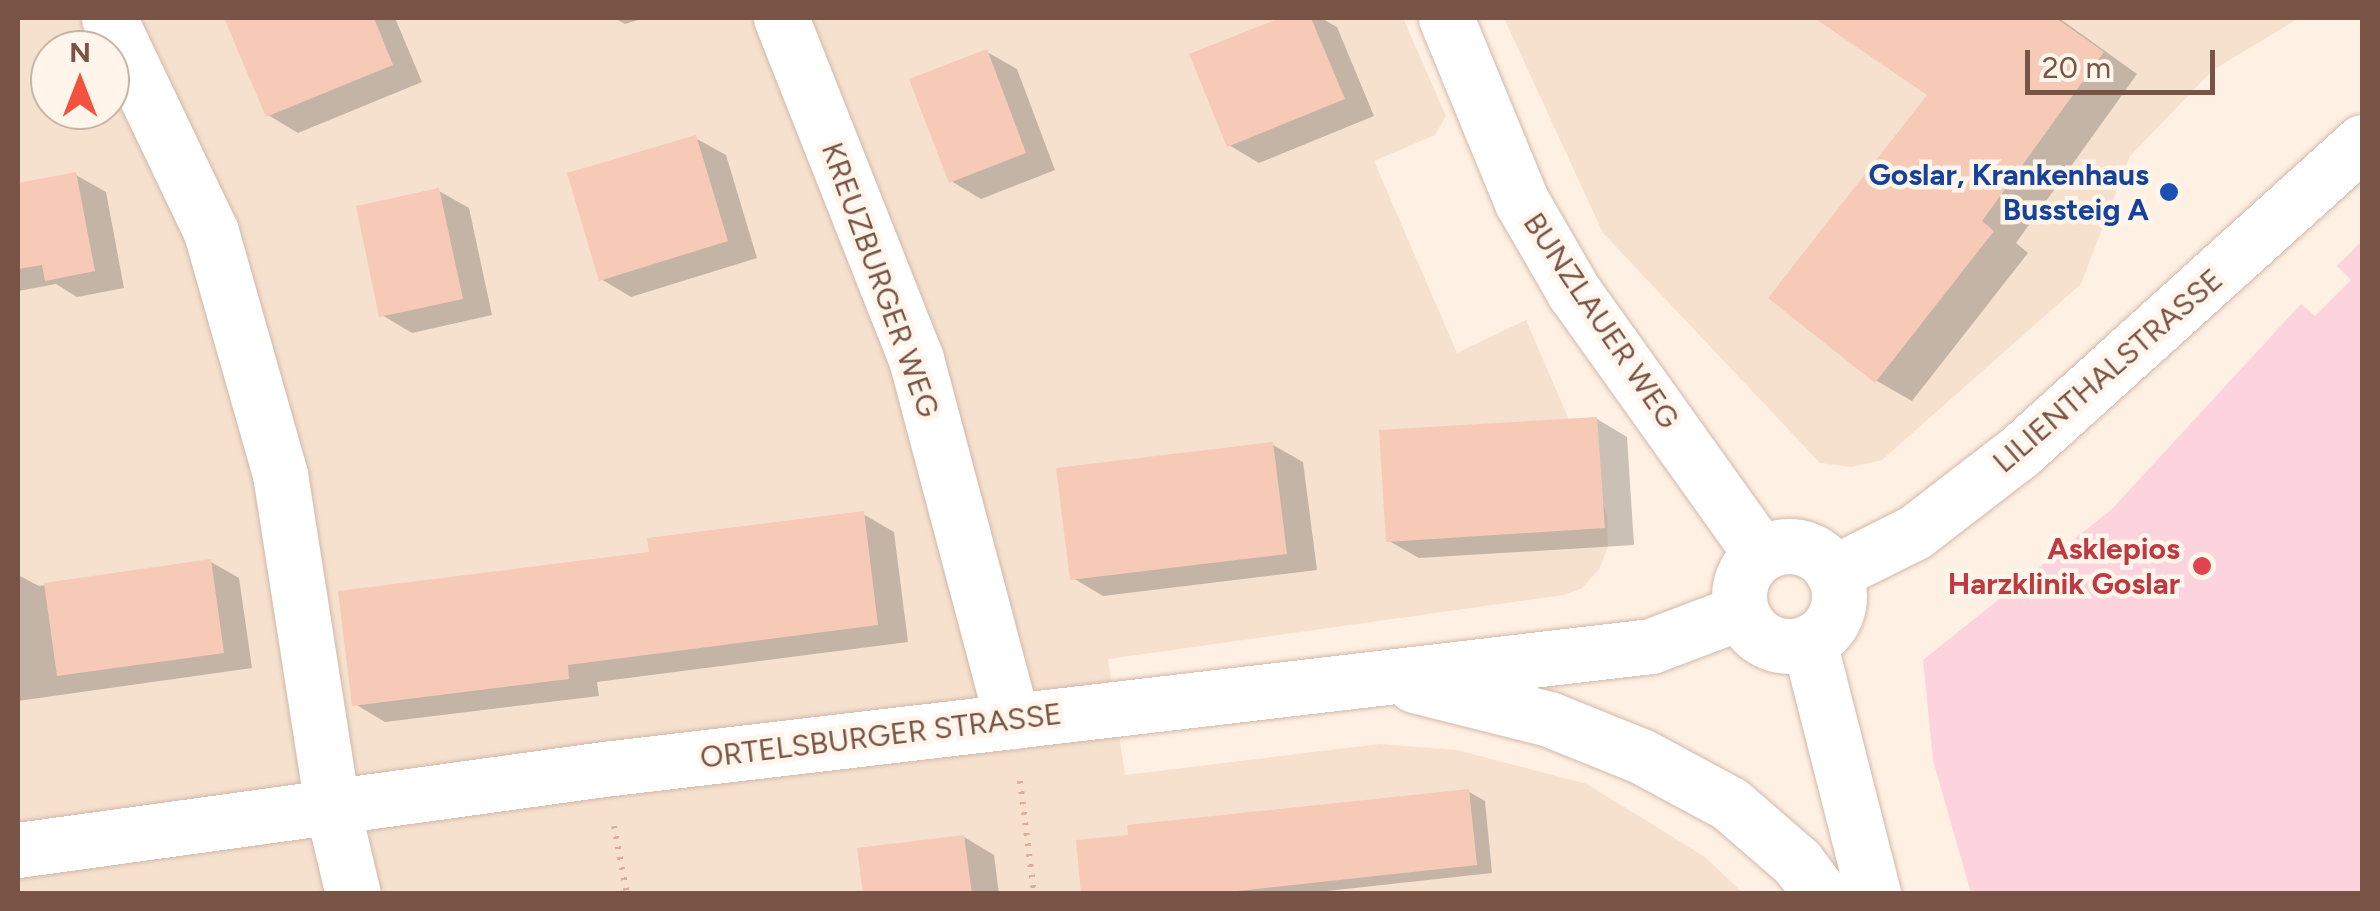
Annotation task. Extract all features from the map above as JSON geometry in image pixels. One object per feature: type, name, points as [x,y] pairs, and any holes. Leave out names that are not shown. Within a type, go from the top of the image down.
[{"type":"street","points":[[109,18],[211,232],[280,474],[332,806],[353,894]]},
{"type":"street","name":"KREUZBURGER WEG","points":[[781,18],[916,360],[1012,721]]},
{"type":"street","name":"BUNZLAUER WEG","points":[[1446,18],[1522,202],[1557,262],[1761,554]]},
{"type":"street","name":"LILIENTHALSTRASSE","points":[[1833,573],[1915,532],[2019,452],[2362,142]]},
{"type":"street","points":[[1791,546],[1807,549],[1833,573],[1839,602],[1834,619],[1809,642],[1775,644],[1759,636],[1741,612],[1742,578],[1761,554],[1791,546]]},
{"type":"street","name":"ORTELSBURGER STRASSE","points":[[18,850],[332,806],[1012,721],[1651,646],[1741,612]]},
{"type":"street","points":[[1809,642],[1873,894]]},
{"type":"street","points":[[1382,677],[1549,719],[1642,756],[1730,804],[1797,862],[1820,894]]},
{"type":"path","points":[[1012,721],[1034,894]]},
{"type":"shaded area","points":[[18,18],[1403,18],[1446,116],[1435,135],[1374,161],[1457,353],[1526,320],[1595,480],[1607,515],[1608,547],[1599,569],[1582,588],[1564,595],[1108,659],[1125,775],[1380,744],[1457,750],[1587,784],[1705,857],[1743,893],[18,893]]},
{"type":"shaded area","points":[[1504,18],[2299,18],[2213,70],[2130,156],[2081,284],[1882,460],[1852,467],[1820,463],[1603,233]]},
{"type":"shaded area","name":"Asklepios Harzklinik Goslar","points":[[2362,241],[2362,893],[1971,893],[1933,760],[1923,660],[2112,509],[2301,304],[2315,316],[2351,280],[2337,266]]},
{"type":"building","points":[[224,18],[374,18],[393,65],[266,117]]},
{"type":"building","points":[[1280,18],[1311,18],[1345,99],[1227,147],[1189,54]]},
{"type":"building","points":[[1814,18],[2056,18],[2104,52],[1982,221],[1994,231],[1875,383],[1768,298],[1927,95]]},
{"type":"building","points":[[987,49],[1026,153],[949,183],[909,79]]},
{"type":"building","points":[[696,135],[728,241],[599,281],[567,173]]},
{"type":"building","points":[[76,172],[95,271],[45,281],[42,265],[18,269],[18,183]]},
{"type":"building","points":[[439,188],[463,299],[379,317],[356,206]]},
{"type":"building","points":[[1597,417],[1605,528],[1386,542],[1379,430]]},
{"type":"building","points":[[1273,442],[1287,554],[1070,580],[1056,468]]},
{"type":"building","points":[[864,511],[878,625],[568,665],[569,679],[352,706],[338,591],[649,552],[647,538]]},
{"type":"building","points":[[211,559],[224,653],[57,676],[44,583]]},
{"type":"building","points":[[1469,789],[1477,865],[1209,894],[1081,894],[1076,840],[1128,835],[1127,825]]},
{"type":"building","points":[[964,835],[972,894],[863,894],[857,848]]},
{"type":"place","name":"Goslar, Krankenhaus Bussteig A","points":[[2169,192]]},
{"type":"place","name":"Asklepios Harzklinik Goslar","points":[[2202,566]]}]
